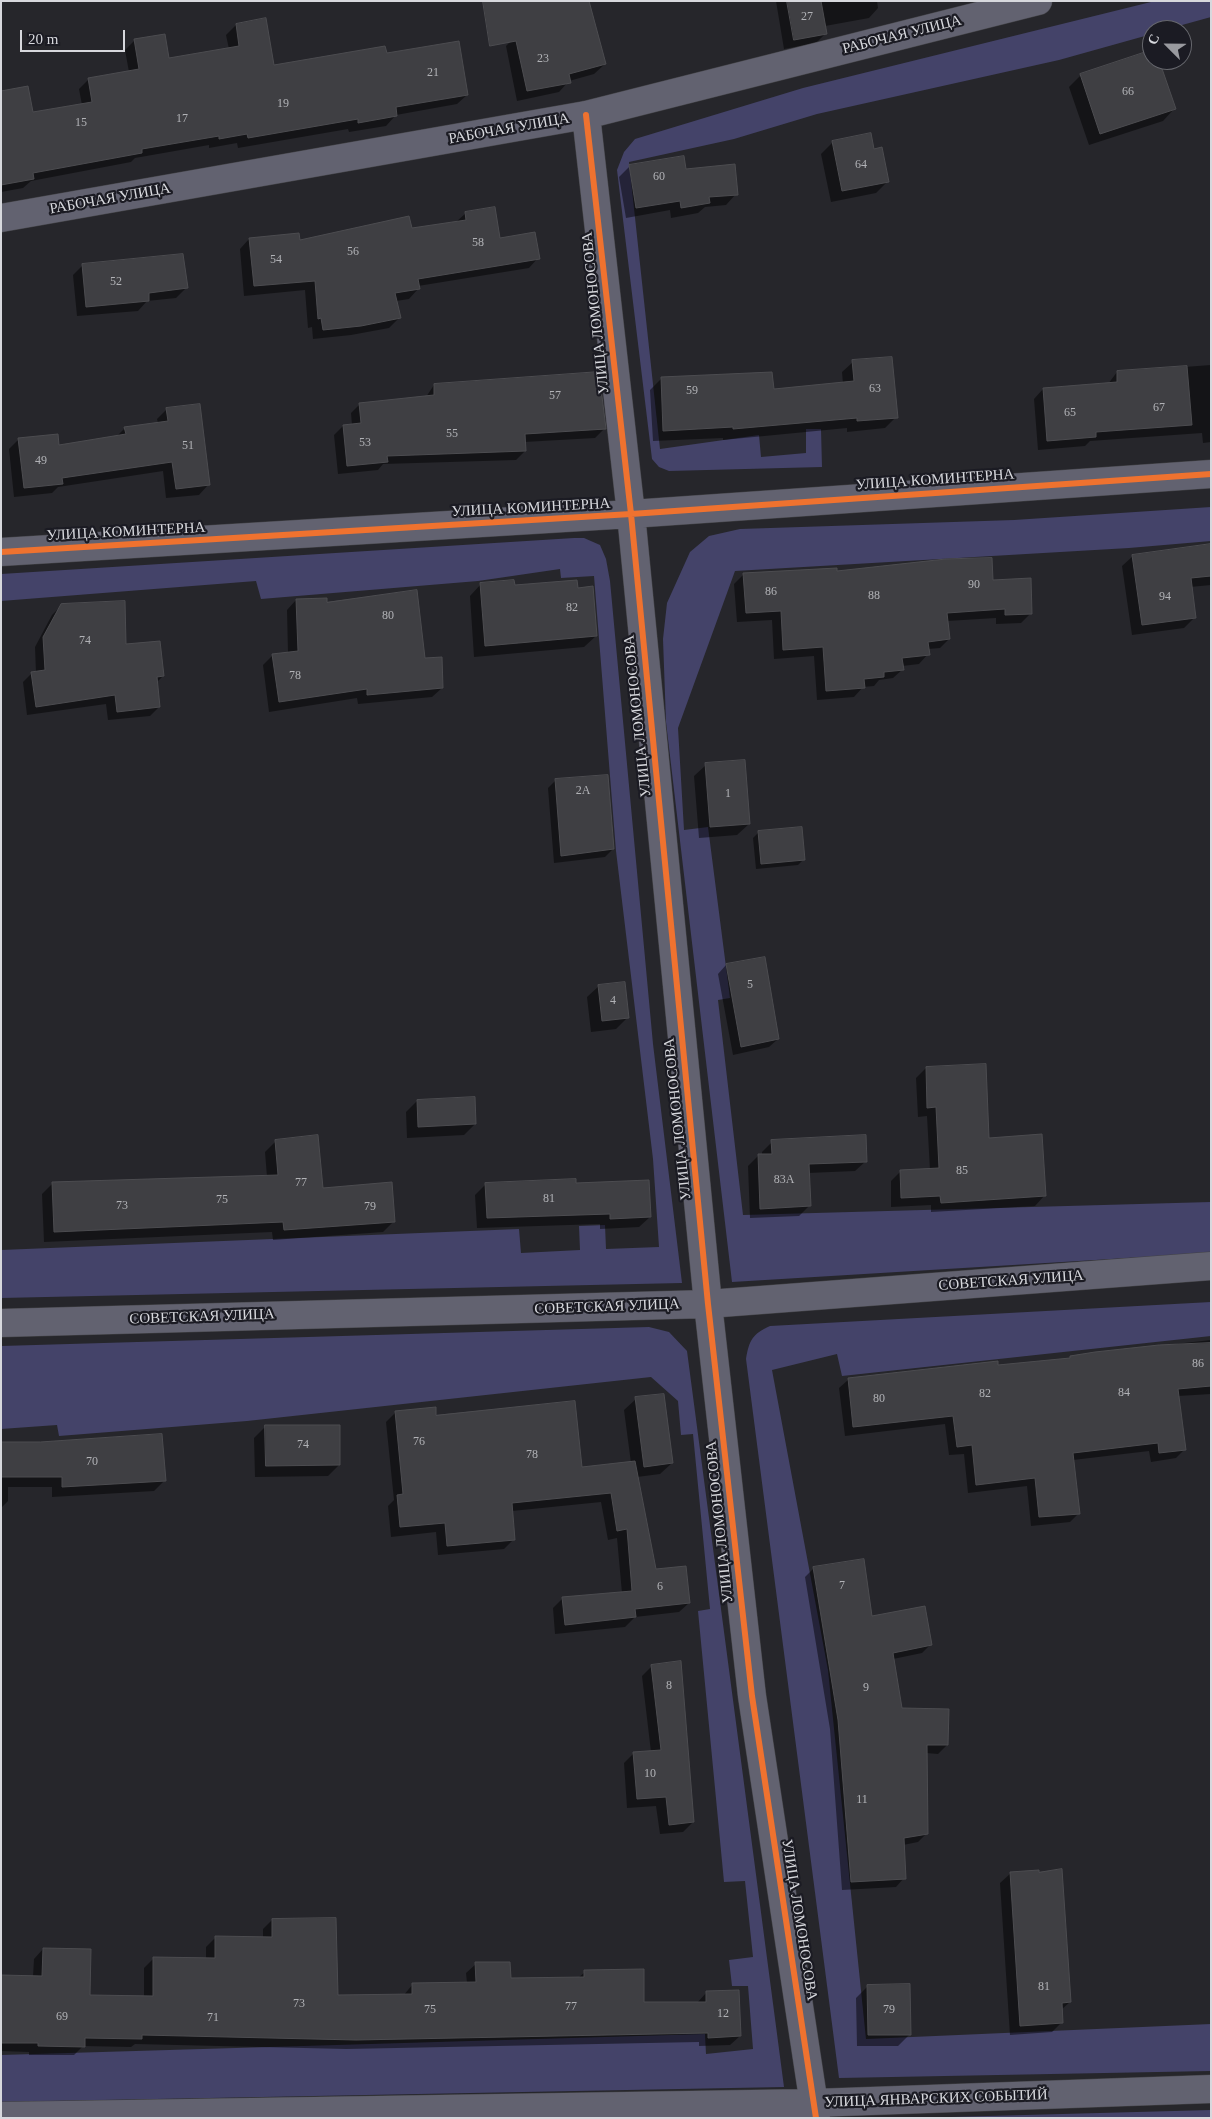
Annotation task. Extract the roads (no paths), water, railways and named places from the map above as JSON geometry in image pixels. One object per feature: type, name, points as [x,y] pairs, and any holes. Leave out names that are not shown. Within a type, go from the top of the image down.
[{"type":"street","name":"РАБОЧАЯ УЛИЦА","points":[[1,218],[586,115],[1038,1]]},
{"type":"street","name":"УЛИЦА ЛОМОНОСОВА","points":[[586,115],[631,514],[708,1304],[752,1696],[815,2110]]},
{"type":"street","name":"УЛИЦА КОМИНТЕРНА","points":[[1,552],[631,514],[1211,474]]},
{"type":"street","name":"СОВЕТСКАЯ УЛИЦА","points":[[1,1323],[708,1304],[1211,1266]]},
{"type":"street","name":"УЛИЦА ЯНВАРСКИХ СОБЫТИЙ","points":[[1,2116],[815,2110],[1211,2089]]}]
